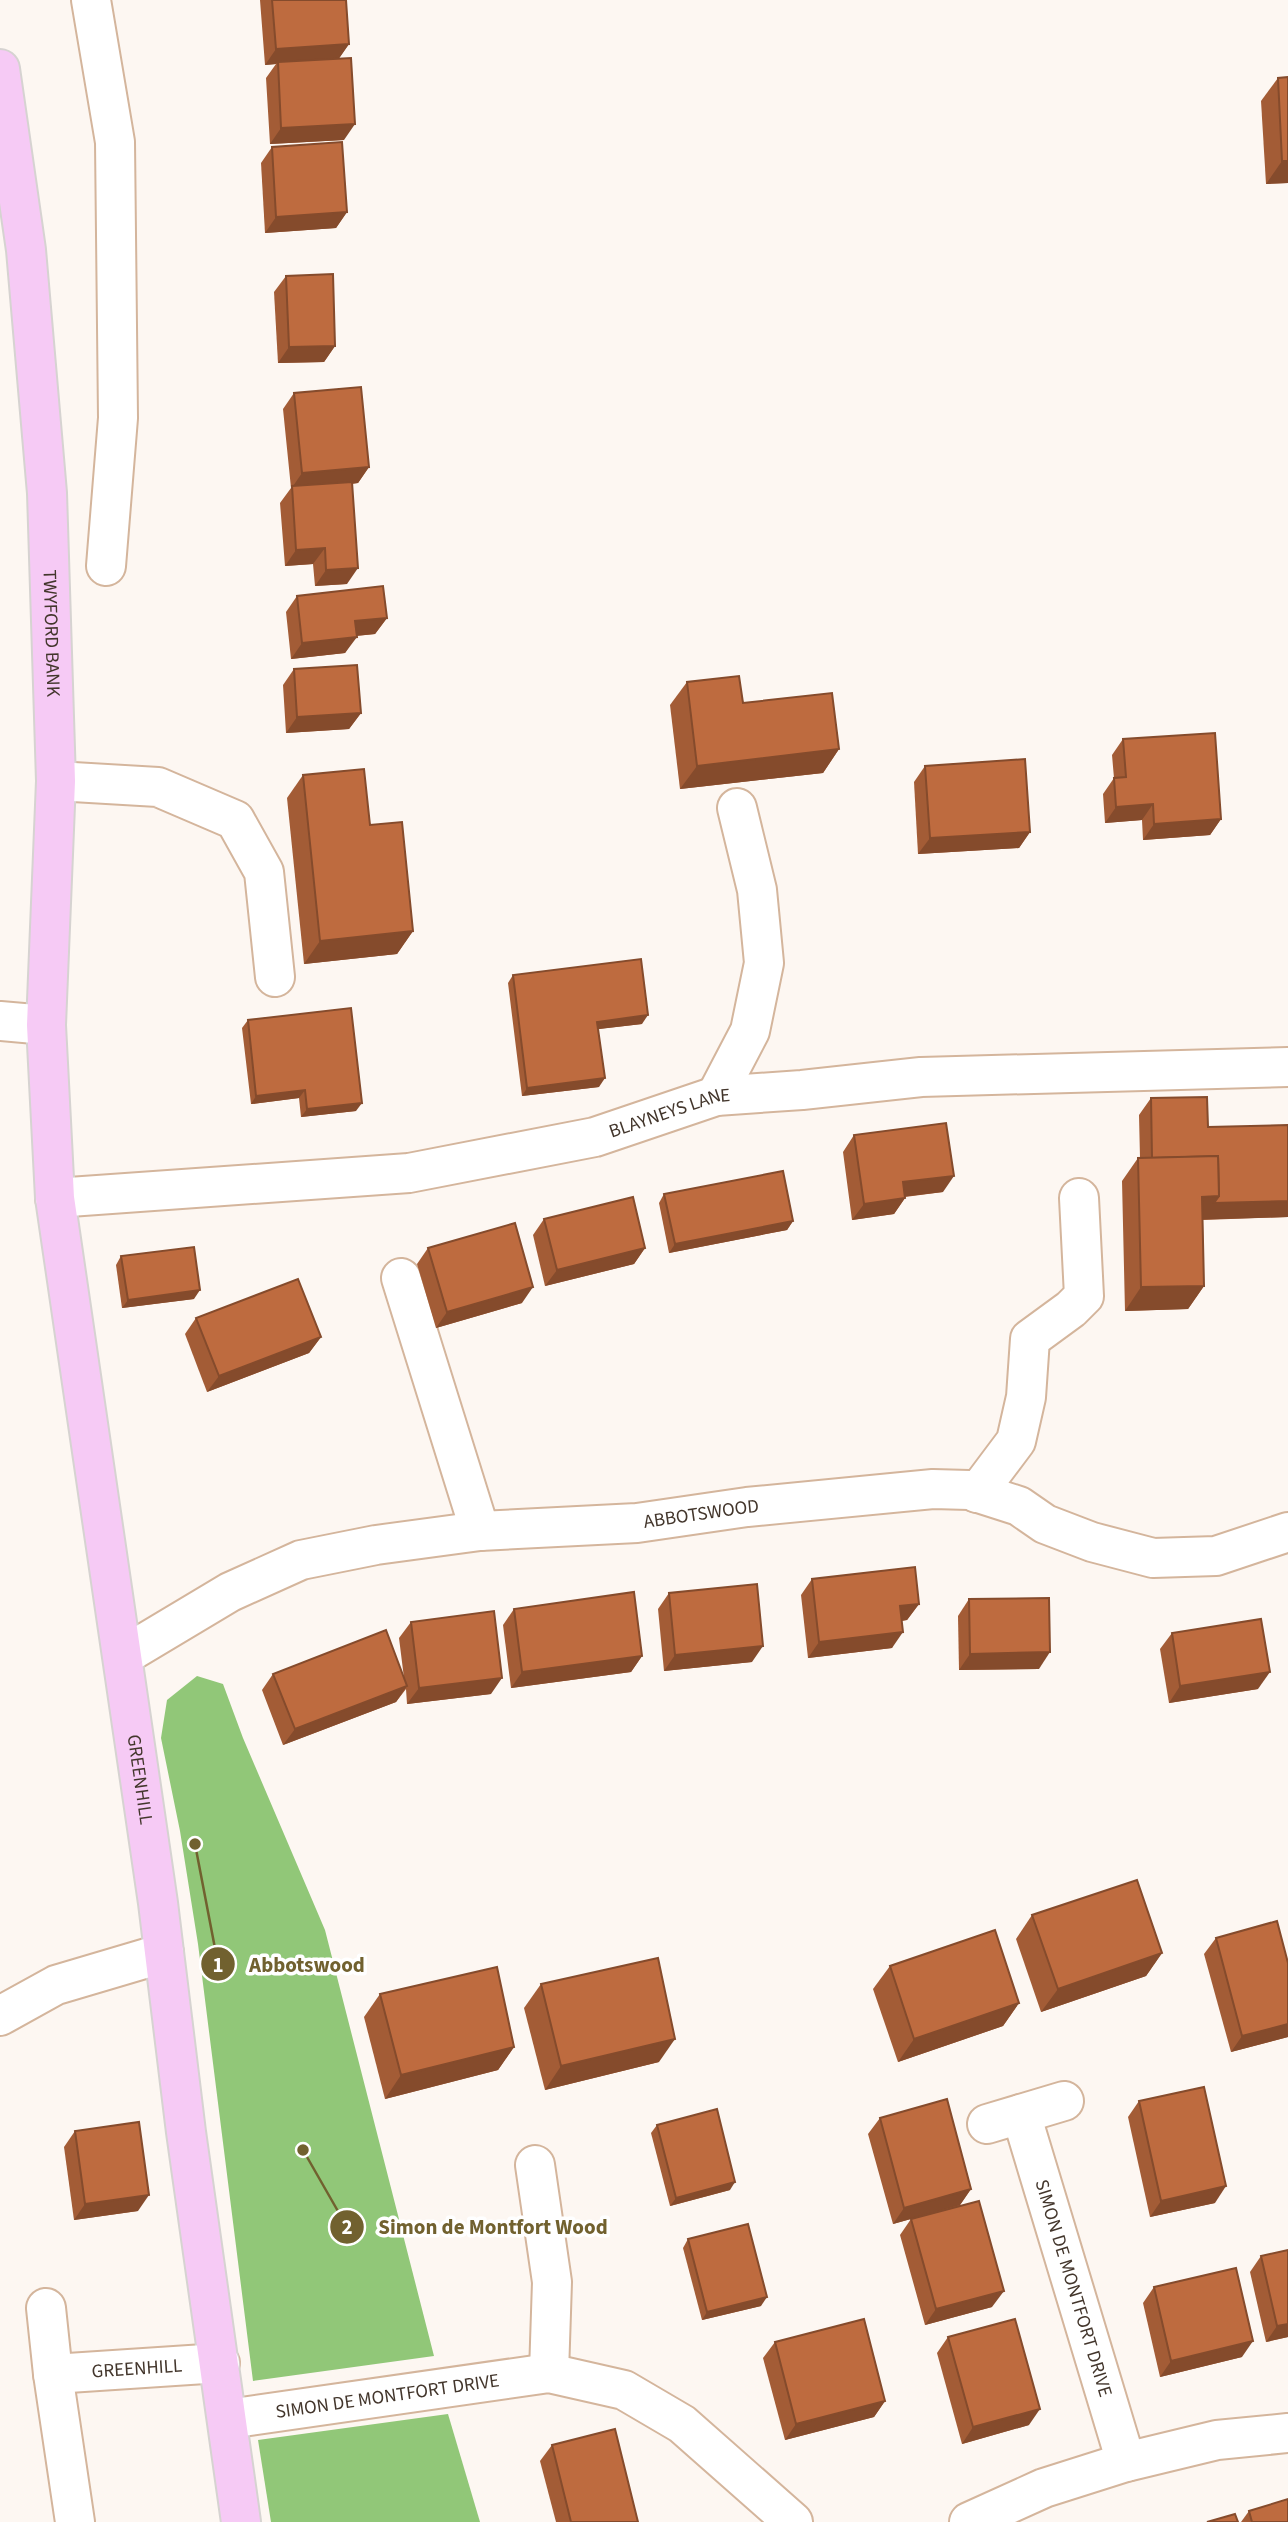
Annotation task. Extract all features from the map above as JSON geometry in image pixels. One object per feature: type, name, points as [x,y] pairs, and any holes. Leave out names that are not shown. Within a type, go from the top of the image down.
[{"type":"main road","name":"TWYFORD BANK","points":[[0,69],[26,250],[46,479],[56,781],[46,1025],[55,1198]]},
{"type":"main road","name":"GREENHILL","points":[[55,1198],[164,1953],[186,2132],[241,2522]]},
{"type":"street","points":[[91,0],[115,142],[118,418],[106,566]]},
{"type":"street","points":[[56,781],[158,787],[235,820],[264,872],[275,977]]},
{"type":"street","points":[[716,1096],[750,1031],[764,963],[757,890],[737,808]]},
{"type":"street","points":[[0,1021],[46,1025]]},
{"type":"street","name":"BLAYNEYS LANE","points":[[55,1198],[410,1173],[594,1137],[716,1096],[921,1077],[1288,1067]]},
{"type":"street","points":[[977,1493],[1016,1441],[1026,1397],[1030,1339],[1084,1296],[1079,1198]]},
{"type":"street","points":[[401,1278],[480,1531]]},
{"type":"street","name":"ABBOTSWOOD","points":[[122,1656],[230,1592],[301,1560],[376,1545],[480,1531],[637,1524],[747,1507],[933,1489],[969,1490],[1019,1506],[1045,1524],[1092,1542],[1153,1558],[1216,1556],[1288,1532]]},
{"type":"street","points":[[0,2016],[56,1985],[164,1953]]},
{"type":"street","name":"SIMON DE MONTFORT DRIVE","points":[[1064,2101],[1004,2119],[1126,2462]]},
{"type":"street","points":[[535,2165],[552,2282],[549,2373]]},
{"type":"street","points":[[46,2308],[75,2522]]},
{"type":"street","name":"GREENHILL","points":[[53,2374],[220,2362]]},
{"type":"street","name":"SIMON DE MONTFORT DRIVE","points":[[228,2418],[549,2373],[624,2390],[682,2424],[793,2522]]},
{"type":"street","points":[[969,2522],[1044,2488],[1126,2462],[1217,2440],[1288,2433]]},
{"type":"green space","points":[[197,1676],[223,1684],[243,1738],[325,1930],[434,2356],[253,2381],[198,1944],[180,1831],[161,1738],[167,1700]]},
{"type":"green space","points":[[448,2414],[480,2522],[271,2522],[258,2440]]},
{"type":"building","points":[[272,0],[346,0],[349,44],[276,49]]},
{"type":"building","points":[[351,58],[355,124],[281,128],[278,62]]},
{"type":"building","points":[[1288,77],[1288,161],[1282,161],[1278,78]]},
{"type":"building","points":[[342,142],[347,212],[276,217],[272,147]]},
{"type":"building","points":[[333,274],[335,346],[289,347],[286,276]]},
{"type":"building","points":[[361,387],[369,467],[302,473],[294,393]]},
{"type":"building","points":[[352,482],[358,568],[326,570],[325,548],[296,550],[292,486]]},
{"type":"building","points":[[383,586],[387,618],[355,621],[357,637],[302,643],[297,596]]},
{"type":"building","points":[[357,665],[361,713],[297,717],[294,669]]},
{"type":"building","points":[[739,676],[743,703],[832,693],[839,749],[697,766],[687,682]]},
{"type":"building","points":[[1215,733],[1221,819],[1154,824],[1153,804],[1116,807],[1114,778],[1126,777],[1123,739]]},
{"type":"building","points":[[1025,759],[1030,832],[930,838],[925,766]]},
{"type":"building","points":[[364,769],[370,825],[402,822],[413,931],[320,941],[303,775]]},
{"type":"building","points":[[641,959],[648,1015],[597,1022],[605,1078],[527,1088],[513,975]]},
{"type":"building","points":[[351,1008],[362,1103],[307,1109],[305,1090],[256,1096],[248,1020]]},
{"type":"building","points":[[1207,1097],[1208,1127],[1288,1125],[1288,1201],[1214,1203],[1219,1196],[1218,1156],[1152,1158],[1151,1098]]},
{"type":"building","points":[[946,1123],[954,1176],[903,1182],[905,1198],[864,1204],[854,1135]]},
{"type":"building","points":[[1218,1156],[1219,1196],[1202,1197],[1204,1286],[1141,1287],[1138,1158]]},
{"type":"building","points":[[783,1171],[793,1221],[675,1244],[664,1194]]},
{"type":"building","points":[[633,1197],[645,1248],[557,1270],[544,1219]]},
{"type":"building","points":[[515,1223],[533,1287],[447,1312],[428,1248]]},
{"type":"building","points":[[194,1247],[200,1290],[128,1300],[121,1256]]},
{"type":"building","points":[[298,1279],[321,1337],[219,1376],[196,1318]]},
{"type":"building","points":[[915,1567],[919,1604],[900,1606],[903,1632],[819,1642],[812,1579]]},
{"type":"building","points":[[757,1584],[763,1646],[675,1655],[669,1593]]},
{"type":"building","points":[[634,1592],[642,1656],[522,1672],[514,1609]]},
{"type":"building","points":[[1049,1598],[1050,1652],[970,1654],[969,1599]]},
{"type":"building","points":[[494,1611],[502,1678],[419,1688],[411,1622]]},
{"type":"building","points":[[1261,1619],[1270,1672],[1180,1686],[1172,1633]]},
{"type":"building","points":[[386,1630],[407,1686],[295,1729],[273,1674]]},
{"type":"building","points":[[1137,1880],[1162,1953],[1058,1989],[1032,1915]]},
{"type":"building","points":[[1277,1921],[1288,1963],[1288,2024],[1242,2036],[1216,1938]]},
{"type":"building","points":[[995,1930],[1019,2003],[914,2039],[890,1966]]},
{"type":"building","points":[[658,1958],[675,2039],[561,2066],[541,1984]]},
{"type":"building","points":[[497,1967],[514,2047],[401,2075],[380,1994]]},
{"type":"building","points":[[1204,2087],[1226,2186],[1161,2201],[1139,2101]]},
{"type":"building","points":[[947,2099],[971,2189],[904,2208],[880,2118]]},
{"type":"building","points":[[717,2109],[735,2182],[676,2198],[657,2125]]},
{"type":"building","points":[[139,2122],[149,2195],[85,2204],[75,2131]]},
{"type":"building","points":[[979,2201],[1004,2291],[936,2309],[911,2219]]},
{"type":"building","points":[[748,2224],[767,2297],[707,2312],[688,2239]]},
{"type":"building","points":[[1288,2250],[1288,2324],[1277,2326],[1261,2256]]},
{"type":"building","points":[[1236,2268],[1253,2341],[1171,2361],[1154,2287]]},
{"type":"building","points":[[864,2319],[885,2401],[796,2424],[775,2342]]},
{"type":"building","points":[[1015,2319],[1040,2409],[973,2427],[948,2337]]},
{"type":"building","points":[[615,2429],[638,2522],[571,2522],[552,2445]]},
{"type":"building","points":[[1288,2499],[1288,2522],[1252,2522],[1249,2511]]},
{"type":"building","points":[[1235,2514],[1238,2522],[1207,2522]]},
{"type":"place","name":"Abbotswood","points":[[195,1844]]},
{"type":"place","name":"Simon de Montfort Wood","points":[[303,2150]]}]
